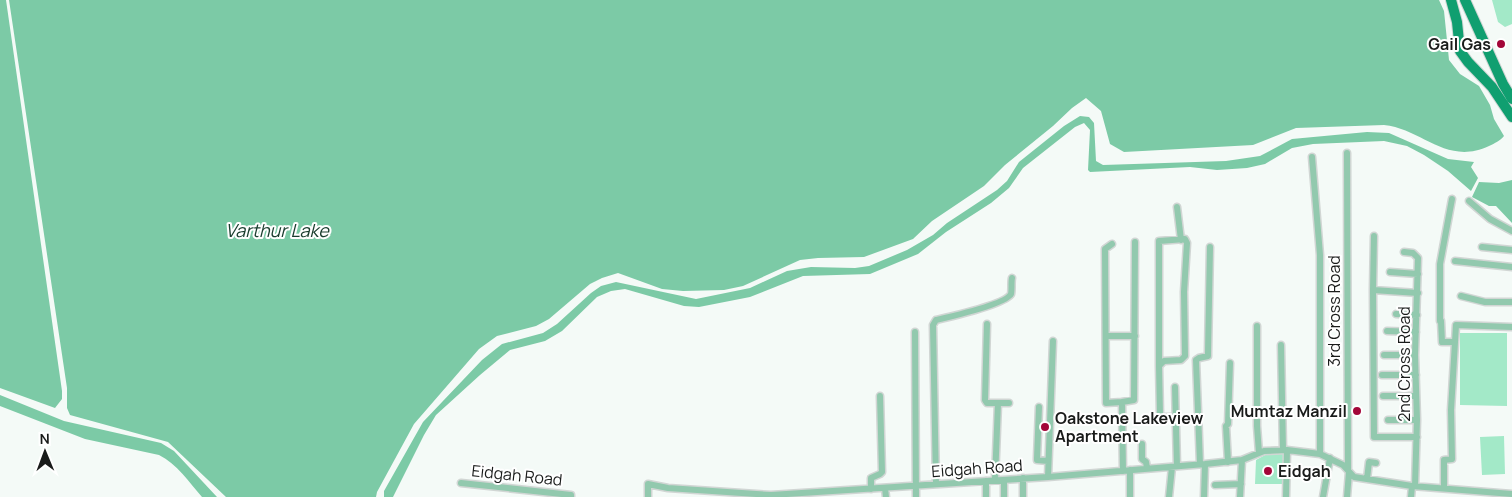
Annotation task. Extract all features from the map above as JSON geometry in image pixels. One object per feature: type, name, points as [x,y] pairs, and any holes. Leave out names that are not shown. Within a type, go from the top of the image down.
[{"type":"main road","points":[[1451,0],[1457,22],[1460,51],[1492,87],[1512,117]]},
{"type":"main road","points":[[1465,0],[1503,84],[1512,98]]},
{"type":"street","name":"3rd Cross Road","points":[[1347,153],[1349,471],[1347,497]]},
{"type":"street","points":[[1312,156],[1320,255],[1320,454]]},
{"type":"street","points":[[1452,199],[1440,264],[1440,321],[1442,342],[1455,342]]},
{"type":"street","points":[[1469,201],[1490,219],[1512,231]]},
{"type":"street","points":[[1178,207],[1180,240]]},
{"type":"street","points":[[1374,236],[1374,436],[1417,437]]},
{"type":"street","points":[[1159,366],[1164,360],[1181,360],[1185,356],[1184,292],[1187,243],[1185,240],[1160,241],[1159,366],[1160,415],[1163,417],[1174,417]]},
{"type":"street","points":[[1112,244],[1105,249],[1106,403],[1134,400],[1135,242]]},
{"type":"street","points":[[1482,246],[1512,250]]},
{"type":"street","points":[[1204,497],[1196,360],[1208,356],[1210,247]]},
{"type":"street","name":"2nd Cross Road","points":[[1404,252],[1413,253],[1418,258],[1416,332],[1417,437],[1412,497]]},
{"type":"street","points":[[1455,261],[1512,267]]},
{"type":"street","points":[[1390,272],[1418,274]]},
{"type":"street","points":[[936,484],[933,325],[936,320],[1006,299],[1011,293],[1012,278]]},
{"type":"street","points":[[1373,290],[1418,293]]},
{"type":"street","points":[[1461,296],[1485,302],[1512,302]]},
{"type":"street","points":[[1396,314],[1417,315]]},
{"type":"street","points":[[987,324],[985,400],[987,403],[1009,403]]},
{"type":"street","points":[[1444,488],[1444,460],[1452,459],[1451,410],[1456,325],[1512,327]]},
{"type":"street","points":[[1257,326],[1257,426],[1259,453]]},
{"type":"street","points":[[1387,331],[1416,332]]},
{"type":"street","points":[[915,332],[916,497]]},
{"type":"street","points":[[1106,336],[1135,336]]},
{"type":"street","points":[[1048,477],[1053,341]]},
{"type":"street","points":[[1281,345],[1286,497]]},
{"type":"street","points":[[1384,354],[1416,355]]},
{"type":"street","points":[[1228,462],[1226,426],[1228,424],[1230,363]]},
{"type":"street","points":[[1382,375],[1416,375]]},
{"type":"street","points":[[1170,497],[1174,466],[1175,387]]},
{"type":"street","points":[[870,488],[871,478],[882,472],[880,396]]},
{"type":"street","points":[[1383,396],[1416,396]]},
{"type":"street","points":[[995,480],[998,402]]},
{"type":"street","points":[[1122,402],[1130,497]]},
{"type":"street","points":[[1039,407],[1036,458],[1037,460],[1048,461]]},
{"type":"street","points":[[1388,420],[1417,420]]},
{"type":"street","points":[[1142,444],[1142,459],[1146,462],[1147,468]]},
{"type":"street","name":"Eidgah Road","points":[[648,497],[648,484],[668,488],[770,495],[1048,477],[1228,462],[1242,460],[1264,451],[1285,450],[1320,454],[1330,458],[1349,471],[1354,477],[1413,486],[1512,494]]},
{"type":"street","points":[[1322,497],[1330,458]]},
{"type":"street","points":[[1240,497],[1242,460]]},
{"type":"street","points":[[1367,479],[1369,462],[1376,463]]},
{"type":"street","points":[[1023,478],[1023,497]]},
{"type":"street","points":[[1004,480],[1004,497]]},
{"type":"street","points":[[986,481],[986,497]]},
{"type":"street","name":"Eidgah Road","points":[[460,483],[571,496]]},
{"type":"street","points":[[1215,485],[1241,484]]},
{"type":"street","points":[[885,488],[886,497]]},
{"type":"street","points":[[686,489],[686,497]]},
{"type":"shaded area","points":[[1492,0],[1512,0],[1512,24],[1505,27],[1498,22]]},
{"type":"shaded area","points":[[1460,333],[1507,333],[1507,406],[1460,405]]},
{"type":"shaded area","points":[[1504,436],[1505,474],[1482,475],[1480,437]]},
{"type":"shaded area","points":[[1267,454],[1285,454],[1285,484],[1255,484],[1256,460]]},
{"type":"water","points":[[0,0],[6,0],[62,391],[62,399],[55,408],[0,388]]},
{"type":"water","name":"Varthur Lake","points":[[9,0],[1439,0],[1444,11],[1449,60],[1460,74],[1479,86],[1504,136],[1489,146],[1474,151],[1460,152],[1447,149],[1398,128],[1384,125],[1296,128],[1253,145],[1124,152],[1110,144],[1101,111],[1086,98],[1005,165],[984,186],[932,221],[913,239],[864,257],[800,260],[743,286],[724,290],[683,291],[662,289],[618,273],[590,284],[549,319],[536,326],[497,336],[479,349],[414,424],[376,497],[226,497],[168,442],[70,415],[67,408],[67,388]]},
{"type":"water","points":[[1080,116],[1089,117],[1094,123],[1096,161],[1103,165],[1226,161],[1260,156],[1292,139],[1367,132],[1389,133],[1448,159],[1474,162],[1471,167],[1478,178],[1471,191],[1448,171],[1424,155],[1407,146],[1384,141],[1313,144],[1292,148],[1265,164],[1247,168],[1217,170],[1190,167],[1090,172],[1088,170],[1090,130],[1084,123],[1075,127],[1023,168],[1009,188],[991,203],[946,232],[918,254],[870,274],[803,276],[750,297],[699,307],[684,306],[625,289],[611,291],[597,297],[562,331],[545,341],[510,350],[436,415],[393,497],[384,497],[384,491],[423,422],[482,360],[502,344],[543,333],[557,324],[601,286],[616,282],[696,299],[750,288],[787,271],[811,267],[855,268],[869,266],[907,250],[933,235],[947,223],[997,190],[1007,181],[1019,162],[1064,126]]},
{"type":"water","points":[[1512,180],[1512,223],[1496,206],[1489,206],[1472,197],[1479,182],[1499,183]]},
{"type":"water","points":[[0,395],[64,421],[161,443],[174,451],[217,497],[202,497],[177,468],[159,455],[85,439],[0,406]]},
{"type":"place","name":"Gail Gas","points":[[1501,44]]},
{"type":"place","name":"Mumtaz Manzil","points":[[1357,411]]},
{"type":"place","name":"Oakstone Lakeview Apartment","points":[[1045,427]]},
{"type":"place","name":"Eidgah","points":[[1268,471]]}]
